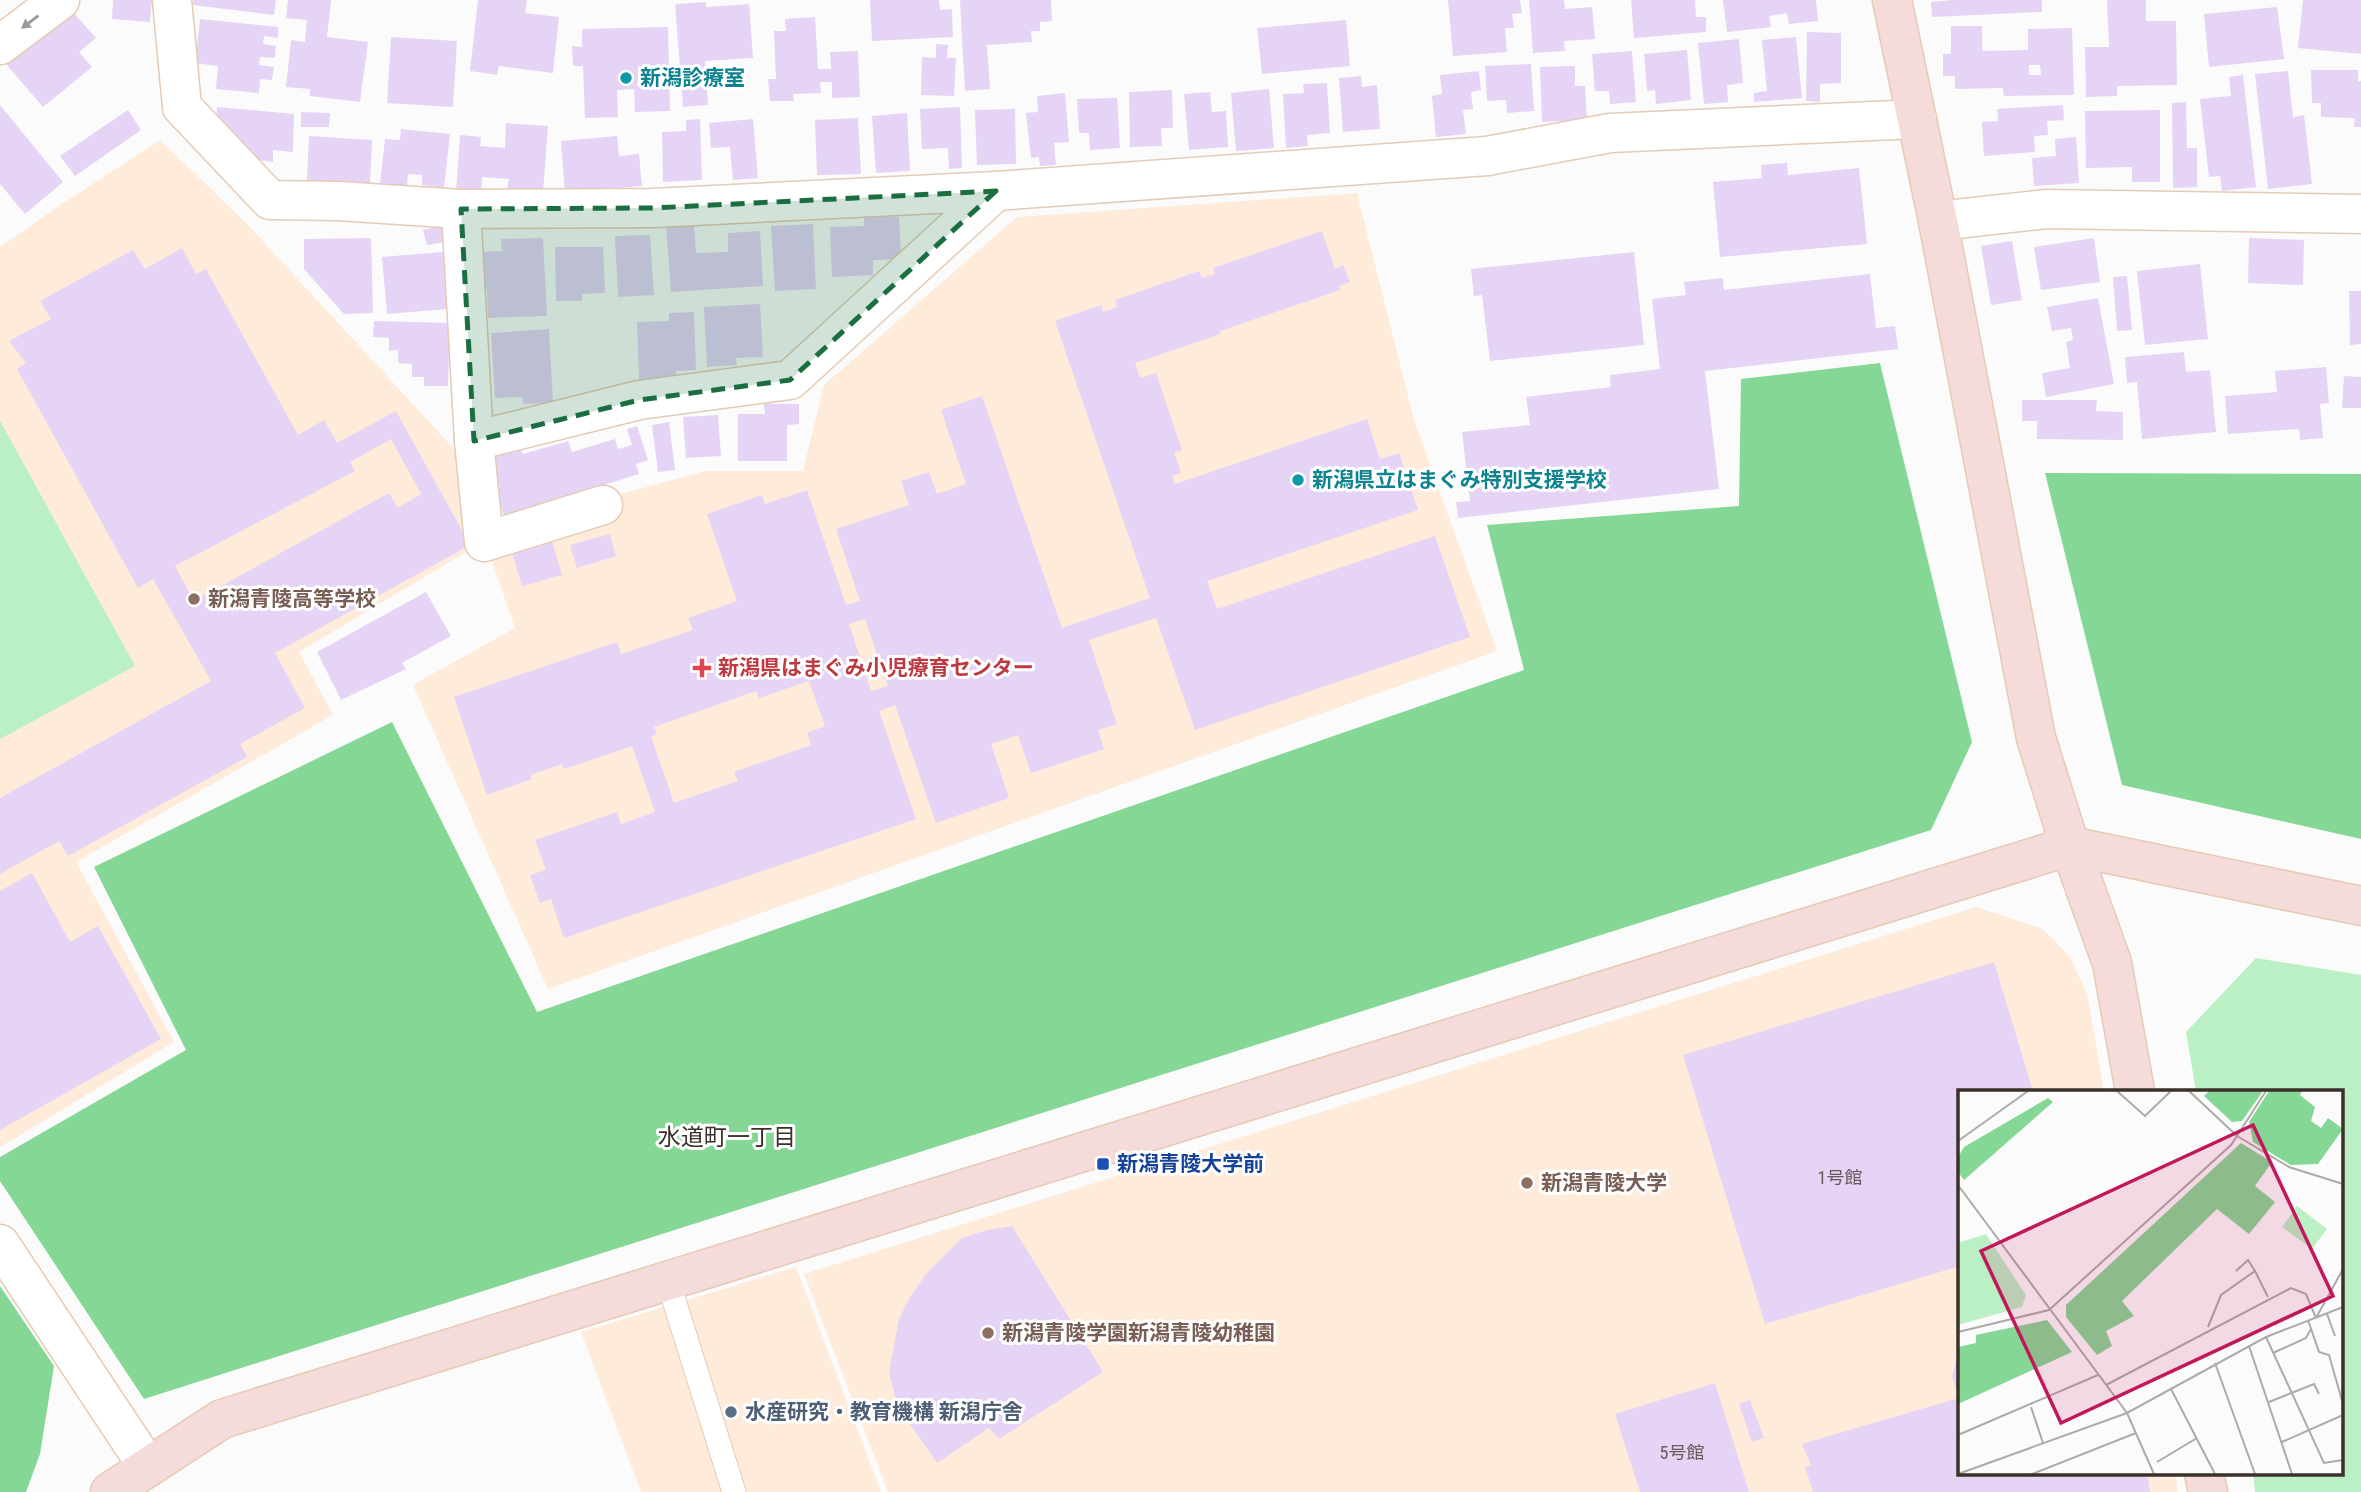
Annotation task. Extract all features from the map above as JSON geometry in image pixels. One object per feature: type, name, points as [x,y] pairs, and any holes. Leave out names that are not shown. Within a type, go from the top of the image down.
[{"type":"street","points":[[0,45],[60,0]]},
{"type":"street","points":[[172,0],[182,107],[270,200],[338,201],[461,209],[653,208],[996,191],[1487,156],[1610,133],[1917,120]]},
{"type":"street","points":[[1892,0],[1938,221],[2036,738],[2070,846],[2112,963],[2135,1090]]},
{"type":"street","points":[[474,441],[639,400],[790,380],[996,191]]},
{"type":"street","points":[[461,209],[474,441],[484,542],[603,505]]},
{"type":"street","points":[[1938,221],[2047,209],[2361,214]]},
{"type":"street","points":[[110,1492],[153,1480],[222,1419],[2070,846],[2361,906]]},
{"type":"street","points":[[0,1244],[153,1480]]},
{"type":"street","points":[[2204,1474],[2207,1492]]},
{"type":"lane","points":[[668,1281],[734,1492]]},
{"type":"highlighted area","points":[[996,191],[790,380],[639,400],[474,441],[461,209],[653,208]]},
{"type":"shaded area","name":"新潟青陵高等学校","points":[[160,140],[246,223],[455,450],[476,546],[299,652],[333,715],[76,862],[174,1042],[0,1147],[0,247]]},
{"type":"shaded area","points":[[1357,193],[1414,420],[1497,651],[548,989],[413,685],[515,628],[489,552],[609,497],[706,471],[803,471],[824,385],[1017,217]]},
{"type":"shaded area","name":"新潟青陵大学","points":[[1976,907],[2043,929],[2070,957],[2087,994],[2104,1090],[1958,1090],[1958,1474],[2175,1474],[2178,1492],[888,1492],[804,1274]]},
{"type":"shaded area","name":"水産研究・教育機構 新潟庁舎","points":[[796,1267],[881,1492],[641,1492],[581,1332]]},
{"type":"green space","points":[[1880,363],[1972,742],[1931,830],[144,1399],[0,1181],[0,1157],[186,1050],[94,867],[392,722],[537,1012],[1524,670],[1487,525],[1739,506],[1741,379]]},
{"type":"green space","points":[[0,421],[135,666],[0,739]]},
{"type":"green space","points":[[2045,473],[2361,474],[2361,839],[2122,785]]},
{"type":"green space","points":[[2256,958],[2361,975],[2361,1492],[2255,1492],[2253,1474],[2344,1474],[2344,1090],[2196,1090],[2186,1032]]},
{"type":"green space","points":[[0,1286],[54,1366],[40,1454],[26,1492],[0,1492]]},
{"type":"building","points":[[113,0],[152,0],[150,22],[112,19]]},
{"type":"building","points":[[193,0],[276,0],[274,15],[193,5]]},
{"type":"building","points":[[288,0],[331,0],[327,37],[368,42],[360,102],[310,96],[310,89],[286,87],[291,40],[305,42],[307,20],[286,18]]},
{"type":"building","points":[[478,0],[527,0],[525,13],[559,17],[553,73],[499,66],[497,75],[470,71]]},
{"type":"building","points":[[870,0],[939,0],[940,10],[952,9],[953,37],[872,41]]},
{"type":"building","points":[[960,0],[1051,0],[1052,21],[1040,22],[1040,31],[1031,31],[1032,42],[987,45],[990,89],[965,91]]},
{"type":"building","points":[[1448,0],[1520,0],[1522,13],[1512,14],[1514,28],[1505,28],[1507,52],[1453,56]]},
{"type":"building","points":[[1529,0],[1564,0],[1565,9],[1592,7],[1595,39],[1564,41],[1565,51],[1533,53]]},
{"type":"building","points":[[1631,0],[1695,0],[1696,17],[1706,17],[1706,32],[1634,38]]},
{"type":"building","points":[[1723,0],[1816,0],[1818,21],[1789,24],[1787,13],[1769,16],[1771,27],[1727,32]]},
{"type":"building","points":[[2042,0],[2042,12],[1932,17],[1931,2]]},
{"type":"building","points":[[2107,0],[2146,0],[2146,21],[2176,21],[2177,85],[2117,86],[2117,96],[2086,97],[2085,47],[2109,47]]},
{"type":"building","points":[[2303,0],[2361,0],[2361,54],[2298,48]]},
{"type":"building","points":[[706,2],[706,7],[749,4],[753,58],[705,61],[708,105],[683,107],[675,4]]},
{"type":"building","points":[[2277,7],[2284,59],[2209,67],[2204,14]]},
{"type":"building","points":[[71,10],[96,38],[79,52],[92,67],[43,107],[6,64]]},
{"type":"building","points":[[815,17],[818,69],[831,69],[830,52],[858,51],[860,97],[832,98],[832,82],[820,82],[821,93],[793,94],[794,101],[770,101],[768,79],[776,79],[774,31],[786,31],[785,19]]},
{"type":"building","points":[[200,19],[278,27],[278,38],[264,36],[263,44],[276,46],[275,58],[260,57],[259,65],[274,67],[272,80],[260,79],[259,93],[216,89],[218,66],[195,63]]},
{"type":"building","points":[[1346,20],[1350,66],[1262,74],[1257,28]]},
{"type":"building","points":[[1951,26],[1982,26],[1982,51],[2028,50],[2028,29],[2072,28],[2074,95],[2004,96],[2003,88],[1955,89],[1955,76],[1943,76],[1943,54],[1951,54]],"holes":[[[2029,65],[2040,65],[2041,75],[2029,75]]]},
{"type":"building","name":"新潟診療室","points":[[668,27],[670,111],[635,112],[634,89],[617,90],[618,117],[585,118],[583,66],[573,66],[572,46],[582,47],[582,29]]},
{"type":"building","points":[[1807,32],[1841,33],[1841,83],[1820,84],[1820,102],[1806,101]]},
{"type":"building","points":[[391,37],[457,41],[453,107],[387,103]]},
{"type":"building","points":[[1796,37],[1802,98],[1754,102],[1754,93],[1767,91],[1762,40]]},
{"type":"building","points":[[1739,39],[1743,83],[1727,85],[1728,102],[1704,104],[1698,43]]},
{"type":"building","points":[[936,44],[948,45],[947,58],[956,58],[954,96],[921,95],[922,57],[936,58]]},
{"type":"building","points":[[1687,50],[1691,100],[1656,104],[1655,90],[1647,91],[1644,54]]},
{"type":"building","points":[[1632,51],[1636,102],[1610,104],[1609,91],[1595,91],[1592,54]]},
{"type":"building","points":[[1531,64],[1534,111],[1507,113],[1506,100],[1487,101],[1485,66]]},
{"type":"building","points":[[1575,66],[1575,86],[1585,86],[1587,120],[1542,122],[1540,67]]},
{"type":"building","points":[[2311,70],[2358,70],[2358,81],[2361,81],[2361,127],[2354,127],[2355,118],[2321,117],[2321,103],[2312,103]]},
{"type":"building","points":[[1479,71],[1481,90],[1471,92],[1473,109],[1463,110],[1466,134],[1436,137],[1432,96],[1442,94],[1440,75]]},
{"type":"building","points":[[2288,71],[2293,117],[2304,115],[2312,184],[2268,189],[2255,74]]},
{"type":"building","points":[[2243,75],[2256,187],[2222,191],[2220,176],[2209,177],[2200,99],[2231,96],[2229,77]]},
{"type":"building","points":[[1361,76],[1362,87],[1377,85],[1380,129],[1343,132],[1339,78]]},
{"type":"building","points":[[1327,83],[1330,133],[1307,135],[1308,146],[1286,148],[1283,94],[1304,93],[1303,84]]},
{"type":"building","points":[[1269,89],[1274,148],[1236,151],[1231,93]]},
{"type":"building","points":[[1172,90],[1173,128],[1161,128],[1162,146],[1130,147],[1129,92]]},
{"type":"building","points":[[1210,92],[1212,112],[1226,111],[1228,147],[1189,150],[1184,94]]},
{"type":"building","points":[[1065,93],[1069,142],[1054,143],[1056,165],[1040,166],[1039,157],[1031,158],[1026,113],[1038,112],[1037,96]]},
{"type":"building","points":[[1117,98],[1120,148],[1090,150],[1089,133],[1079,133],[1077,99]]},
{"type":"building","points":[[2186,102],[2187,148],[2197,148],[2197,187],[2173,188],[2172,103]]},
{"type":"building","points":[[0,105],[63,182],[25,214],[0,184]]},
{"type":"building","points":[[2063,105],[2064,120],[2047,121],[2048,135],[2034,136],[2035,152],[1984,156],[1982,122],[1998,121],[1997,109]]},
{"type":"building","points":[[217,107],[294,114],[293,152],[273,150],[273,162],[250,159],[216,122]]},
{"type":"building","points":[[960,107],[962,168],[949,169],[948,148],[922,149],[920,109]]},
{"type":"building","points":[[1015,109],[1016,164],[977,165],[975,110]]},
{"type":"building","points":[[128,110],[141,130],[75,176],[60,156]]},
{"type":"building","points":[[2160,110],[2160,182],[2132,182],[2132,167],[2086,168],[2085,111]]},
{"type":"building","points":[[301,112],[330,113],[329,127],[301,127]]},
{"type":"building","points":[[907,113],[910,171],[876,173],[872,116]]},
{"type":"building","points":[[858,118],[861,174],[817,175],[815,120]]},
{"type":"building","points":[[700,119],[702,180],[663,182],[662,132],[686,131],[686,120]]},
{"type":"building","points":[[753,119],[758,178],[733,180],[730,147],[711,148],[709,123]]},
{"type":"building","points":[[506,123],[548,126],[543,192],[507,189],[509,179],[482,177],[481,193],[456,191],[460,135],[481,137],[480,146],[505,148]]},
{"type":"building","points":[[401,129],[450,134],[444,188],[422,185],[422,175],[408,174],[407,187],[380,184],[385,139],[400,140]]},
{"type":"building","points":[[309,136],[372,140],[370,184],[307,180]]},
{"type":"building","points":[[617,136],[619,156],[639,154],[642,186],[565,193],[561,141]]},
{"type":"building","points":[[2076,137],[2079,183],[2034,186],[2032,158],[2056,156],[2055,139]]},
{"type":"building","points":[[1787,163],[1788,175],[1859,168],[1867,244],[1720,257],[1713,182],[1762,178],[1761,165]]},
{"type":"building","points":[[864,217],[899,217],[901,259],[873,260],[873,275],[832,277],[830,227],[864,226]]},
{"type":"building","points":[[694,224],[696,253],[728,252],[728,233],[760,231],[763,286],[671,292],[666,226]]},
{"type":"building","points":[[813,224],[816,289],[775,291],[771,226]]},
{"type":"building","points":[[442,226],[445,242],[427,245],[423,230]]},
{"type":"building","name":"新潟県はまぐみ小児療育センター","points":[[1322,231],[1335,269],[1343,265],[1350,282],[1339,286],[1340,290],[1135,363],[1140,378],[1156,373],[1182,450],[1174,452],[1181,473],[1172,476],[1175,484],[1367,419],[1380,459],[1399,453],[1418,510],[1207,581],[1217,609],[1435,536],[1470,637],[1195,730],[1156,618],[1089,640],[1117,724],[1098,730],[1104,749],[1031,773],[1018,735],[991,744],[1009,798],[936,823],[895,705],[879,711],[916,819],[564,938],[551,899],[540,903],[530,875],[546,870],[535,840],[617,812],[621,824],[655,812],[632,746],[564,769],[562,764],[530,775],[532,779],[487,795],[454,697],[617,642],[621,654],[693,630],[688,618],[737,601],[707,514],[762,495],[765,504],[807,490],[846,605],[860,601],[836,529],[909,505],[901,481],[929,472],[937,494],[966,484],[941,410],[982,396],[1062,628],[1150,598],[1055,321],[1101,305],[1103,312],[1117,307],[1115,300],[1199,271],[1202,278],[1215,274],[1213,268]],"holes":[[[865,619],[888,686],[871,691],[849,624]],[[809,681],[825,726],[807,733],[811,745],[734,772],[738,781],[674,803],[651,736],[657,734],[654,727],[756,691],[759,698]]]},
{"type":"building","points":[[650,235],[654,295],[618,297],[615,236]]},
{"type":"building","points":[[371,238],[373,313],[344,314],[304,269],[304,239]]},
{"type":"building","points":[[543,238],[547,316],[488,318],[487,289],[477,289],[475,252],[502,251],[501,239]]},
{"type":"building","points":[[2094,238],[2100,282],[2041,290],[2034,247]]},
{"type":"building","points":[[2249,238],[2304,240],[2303,285],[2248,283]]},
{"type":"building","points":[[2012,241],[2022,300],[1991,305],[1981,246]]},
{"type":"building","points":[[555,247],[603,247],[605,293],[582,294],[582,301],[556,301]]},
{"type":"building","points":[[182,248],[196,274],[206,269],[298,435],[324,420],[337,443],[396,411],[470,545],[275,653],[305,708],[240,744],[247,757],[68,856],[59,841],[0,874],[0,798],[211,681],[153,579],[138,588],[17,369],[26,363],[9,341],[51,319],[40,301],[133,250],[145,269]],"holes":[[[391,439],[421,494],[398,508],[389,493],[194,601],[175,566],[355,471],[350,462]]]},
{"type":"building","points":[[443,252],[448,309],[387,314],[382,257]]},
{"type":"building","points":[[1634,252],[1644,345],[1490,361],[1482,295],[1474,296],[1471,269]]},
{"type":"building","points":[[2200,264],[2208,339],[2145,345],[2137,271]]},
{"type":"building","points":[[1870,274],[1876,328],[1895,326],[1898,349],[1705,371],[1719,489],[1458,518],[1456,502],[1470,501],[1462,432],[1530,425],[1526,397],[1611,387],[1610,375],[1660,369],[1652,299],[1686,295],[1684,282],[1723,278],[1724,290]]},
{"type":"building","points":[[2127,276],[2132,330],[2117,331],[2113,277]]},
{"type":"building","points":[[2349,291],[2361,291],[2361,344],[2350,345]]},
{"type":"building","points":[[2098,298],[2114,384],[2046,397],[2042,373],[2070,368],[2066,342],[2073,340],[2071,328],[2052,331],[2047,307]]},
{"type":"building","points":[[760,304],[763,357],[736,358],[737,365],[707,367],[704,307]]},
{"type":"building","points":[[694,312],[696,370],[676,371],[676,378],[639,379],[637,322],[669,321],[669,313]]},
{"type":"building","points":[[374,321],[450,323],[448,386],[424,386],[424,377],[412,377],[412,364],[398,363],[398,350],[389,351],[389,338],[373,337]]},
{"type":"building","points":[[549,329],[553,403],[523,404],[522,397],[495,398],[491,333]]},
{"type":"building","points":[[2184,352],[2186,372],[2210,370],[2216,432],[2142,439],[2137,382],[2127,383],[2125,357]]},
{"type":"building","points":[[2326,367],[2329,403],[2320,404],[2323,438],[2300,440],[2299,429],[2228,434],[2225,396],[2277,392],[2275,371]]},
{"type":"building","points":[[2344,376],[2361,377],[2361,408],[2342,408]]},
{"type":"building","points":[[2022,400],[2097,400],[2096,411],[2123,412],[2123,440],[2037,439],[2037,421],[2022,421]]},
{"type":"building","points":[[764,404],[799,404],[799,424],[787,425],[787,461],[738,461],[738,414],[765,414]]},
{"type":"building","points":[[718,415],[721,456],[686,458],[683,417]]},
{"type":"building","points":[[669,422],[675,470],[658,472],[652,425]]},
{"type":"building","points":[[637,426],[648,460],[636,464],[639,474],[504,516],[495,489],[500,487],[490,455],[520,446],[523,454],[568,441],[572,452],[615,439],[618,449],[632,445],[627,429]]},
{"type":"building","points":[[610,534],[616,556],[577,568],[570,545]]},
{"type":"building","points":[[552,541],[562,575],[522,586],[512,552]]},
{"type":"building","points":[[426,592],[451,636],[402,663],[406,669],[341,700],[317,652]]},
{"type":"building","points":[[32,873],[70,942],[98,926],[161,1039],[0,1130],[0,891]]},
{"type":"building","points":[[1994,962],[2033,1090],[1958,1090],[1958,1267],[1765,1324],[1683,1055]]},
{"type":"building","name":"新潟青陵学園新潟青陵幼稚園","points":[[1012,1226],[1103,1372],[999,1439],[989,1428],[937,1463],[910,1424],[895,1396],[889,1372],[899,1319],[926,1274],[962,1238]]},
{"type":"building","points":[[1958,1351],[1958,1395],[1952,1377]]},
{"type":"building","points":[[1715,1383],[1749,1492],[1640,1492],[1615,1414]]},
{"type":"building","points":[[1958,1398],[1958,1474],[2147,1474],[2150,1492],[1813,1492],[1805,1467],[1811,1465],[1802,1444]]},
{"type":"building","points":[[1750,1400],[1764,1438],[1752,1442],[1739,1404]]},
{"type":"place","name":"新潟診療室","points":[[626,78]]},
{"type":"place","name":"新潟県立はまぐみ特別支援学校","points":[[1298,480]]},
{"type":"place","name":"新潟青陵高等学校","points":[[194,599]]},
{"type":"place","name":"新潟県はまぐみ小児療育センター","points":[[702,668]]},
{"type":"place","name":"新潟青陵大学前","points":[[1103,1164]]},
{"type":"place","name":"新潟青陵大学","points":[[1527,1183]]},
{"type":"place","name":"新潟青陵学園新潟青陵幼稚園","points":[[988,1333]]},
{"type":"place","name":"水産研究・教育機構 新潟庁舎","points":[[731,1412]]},
{"type":"district","name":"水道町一丁目","points":[[727,1137]]}]
